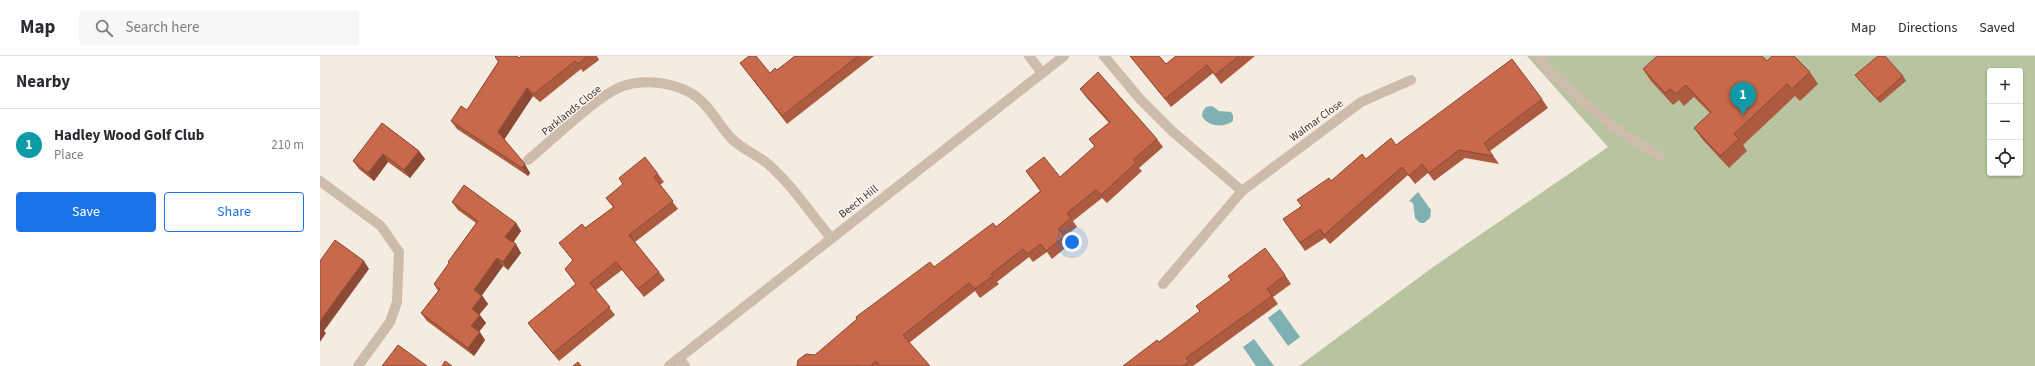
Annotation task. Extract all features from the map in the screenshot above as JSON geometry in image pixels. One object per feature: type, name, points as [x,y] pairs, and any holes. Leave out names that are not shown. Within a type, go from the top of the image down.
[{"type":"street","points":[[1029,56],[1042,73]]},
{"type":"street","name":"Beech Hill","points":[[669,366],[682,362],[831,238],[1064,56]]},
{"type":"street","points":[[1104,56],[1140,100],[1172,131],[1242,191]]},
{"type":"street","points":[[1538,56],[1548,70],[1613,127],[1661,157]]},
{"type":"street","name":"Walmar Close","points":[[1163,284],[1242,191],[1361,102],[1411,80]]},
{"type":"street","name":"Parklands Close","points":[[528,160],[599,101],[623,86],[653,82],[678,88],[694,95],[709,110],[732,139],[768,165],[793,192],[831,238]]},
{"type":"street","points":[[320,182],[381,226],[399,252],[397,302],[390,322],[358,366]]},
{"type":"green space","points":[[1527,56],[2035,56],[2035,366],[1299,366],[1436,265],[1608,147]]},
{"type":"water","points":[[1212,106],[1219,111],[1231,112],[1233,115],[1233,121],[1225,125],[1216,125],[1205,120],[1202,116],[1203,111],[1206,107]]},
{"type":"water","points":[[1418,192],[1431,210],[1430,218],[1424,223],[1420,223],[1415,218],[1413,203],[1409,201]]},
{"type":"water","points":[[1280,309],[1300,337],[1288,346],[1268,318]]},
{"type":"water","points":[[1254,339],[1274,366],[1256,366],[1243,347]]},
{"type":"building","points":[[517,56],[519,58],[521,56],[588,56],[578,64],[575,61],[534,94],[527,88],[498,132],[525,164],[522,168],[451,121],[461,106],[467,110],[499,61],[495,57]]},
{"type":"building","points":[[749,56],[756,56],[770,73],[775,68],[777,70],[795,56],[858,56],[782,116],[740,63]]},
{"type":"building","points":[[1130,56],[1159,56],[1166,64],[1176,56],[1239,56],[1215,75],[1207,65],[1165,99]]},
{"type":"building","points":[[1657,56],[1762,56],[1767,61],[1772,56],[1794,56],[1810,72],[1792,89],[1787,84],[1734,134],[1739,139],[1720,156],[1694,128],[1711,112],[1686,85],[1676,94],[1670,89],[1665,93],[1643,69]]},
{"type":"building","points":[[1878,56],[1885,56],[1903,76],[1877,99],[1855,75]]},
{"type":"building","points":[[1512,59],[1542,99],[1484,143],[1493,156],[1459,150],[1429,173],[1422,164],[1409,176],[1402,167],[1324,235],[1320,229],[1300,243],[1283,219],[1302,206],[1297,200],[1329,178],[1331,181],[1362,154],[1366,159],[1391,138],[1396,145]]},
{"type":"building","points":[[1098,72],[1157,139],[1133,160],[1136,163],[1101,195],[1096,190],[1067,213],[1071,218],[1058,229],[1065,236],[1046,251],[1041,244],[1027,254],[1023,249],[991,274],[993,276],[975,289],[969,283],[903,335],[930,366],[880,366],[876,361],[870,366],[797,366],[798,360],[806,354],[815,355],[857,319],[856,317],[930,262],[934,267],[993,223],[996,227],[1041,191],[1026,171],[1044,157],[1060,177],[1095,146],[1089,139],[1110,122],[1080,89]]},
{"type":"building","points":[[382,123],[419,151],[404,170],[383,154],[368,173],[353,161]]},
{"type":"building","points":[[645,157],[658,174],[654,177],[673,201],[629,235],[659,272],[638,289],[616,262],[590,283],[610,307],[553,353],[528,323],[576,284],[565,269],[573,260],[559,243],[582,224],[585,228],[614,207],[606,198],[623,184],[619,178]]},
{"type":"building","points":[[464,185],[516,223],[505,237],[516,244],[503,262],[497,258],[474,290],[482,296],[472,309],[480,315],[471,326],[480,332],[468,348],[421,313],[440,289],[434,284],[478,221],[452,202]]},
{"type":"building","points":[[335,240],[364,261],[320,321],[320,261]]},
{"type":"building","points":[[1265,248],[1285,275],[1267,289],[1272,296],[1186,358],[1189,362],[1183,366],[1123,366],[1157,340],[1159,342],[1200,311],[1196,306],[1231,280],[1228,276]]},
{"type":"building","points":[[398,345],[427,366],[382,366]]},
{"type":"building","points":[[445,361],[452,366],[442,366]]},
{"type":"building","points":[[578,362],[581,366],[573,366]]},
{"type":"place","name":"Hadley Wood Golf Club","points":[[1743,115]]}]
